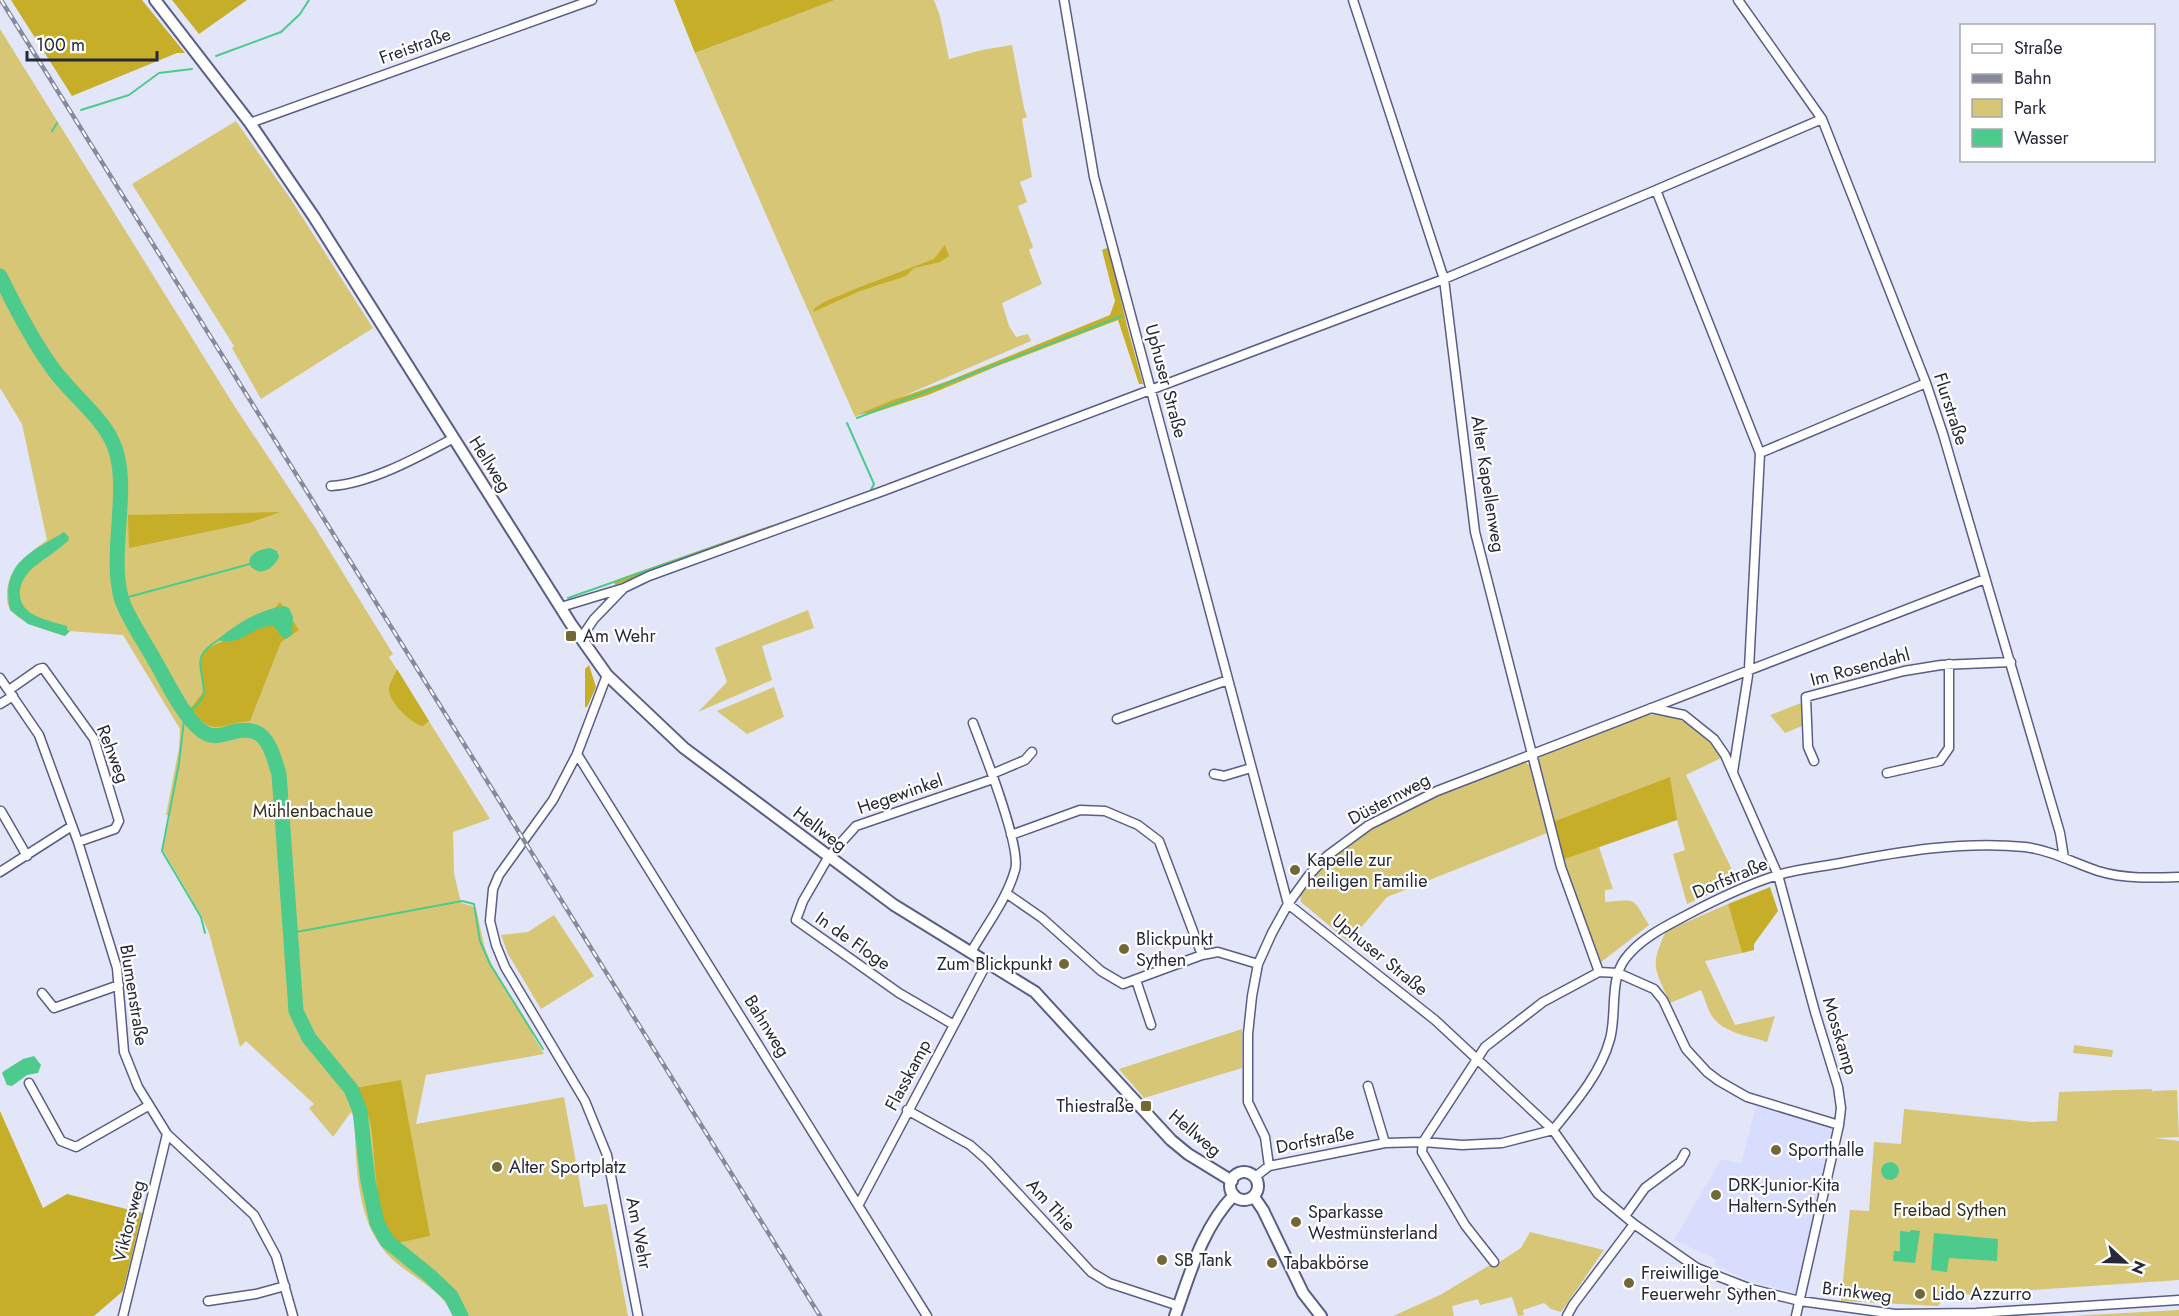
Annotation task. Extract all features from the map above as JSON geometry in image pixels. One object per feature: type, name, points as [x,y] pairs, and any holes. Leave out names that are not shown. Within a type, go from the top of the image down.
[{"type":"street","name":"Hellweg","points":[[155,0],[250,123],[314,217],[561,607],[607,675],[684,748],[894,905],[1035,992],[1171,1140],[1188,1154],[1232,1181]]},
{"type":"street","name":"Freistraße","points":[[250,123],[592,0]]},
{"type":"street","name":"Uphuser Straße","points":[[1064,0],[1094,177],[1288,904],[1434,1020],[1553,1130]]},
{"type":"street","name":"Alter Kapellenweg","points":[[1353,0],[1444,279],[1475,532],[1561,867],[1599,972]]},
{"type":"street","name":"Flurstraße","points":[[1738,0],[1822,119],[1926,383],[2011,662],[2060,833],[2064,858]]},
{"type":"street","points":[[561,607],[624,588],[649,576],[883,491],[1150,388],[1444,279],[1822,119]]},
{"type":"street","points":[[1656,190],[1760,453],[1749,669],[1733,774]]},
{"type":"street","points":[[1760,453],[1926,383]]},
{"type":"street","name":"Hellweg","points":[[331,486],[345,485],[410,461],[454,438]]},
{"type":"street","name":"Düsternweg","points":[[1269,1166],[1265,1137],[1248,1102],[1248,1035],[1252,996],[1258,964],[1288,904],[1309,875],[1327,856],[1369,825],[1437,791],[1985,579]]},
{"type":"street","points":[[581,638],[594,619],[624,588]]},
{"type":"street","name":"Im Rosendahl","points":[[1814,761],[1808,747],[1806,698],[1904,671],[1949,664],[2011,662]]},
{"type":"street","points":[[1887,773],[1940,761],[1949,748],[1949,664]]},
{"type":"street","name":"Rehweg","points":[[11,693],[43,668],[94,739],[119,821],[116,829],[78,842]]},
{"type":"street","name":"Am Wehr","points":[[607,675],[577,754],[553,800],[499,875],[494,889],[490,921],[505,967],[585,1101],[607,1155],[638,1316]]},
{"type":"street","name":"Blumenstraße","points":[[0,678],[39,735],[78,842],[107,933],[119,985],[124,1052],[138,1088],[167,1134],[254,1215],[276,1256],[293,1316]]},
{"type":"street","points":[[1117,719],[1228,680]]},
{"type":"street","points":[[0,704],[11,693]]},
{"type":"street","name":"Mosskamp","points":[[1650,708],[1684,715],[1714,739],[1725,755],[1778,875],[1838,1087],[1841,1108],[1839,1125],[1796,1316]]},
{"type":"street","points":[[971,952],[1006,892],[1016,867],[1011,835],[973,723]]},
{"type":"street","name":"Hegewinkel","points":[[829,856],[856,826],[993,777],[1025,760],[1032,752]]},
{"type":"street","name":"Bahnweg","points":[[577,754],[927,1316]]},
{"type":"street","points":[[1214,774],[1224,776],[1251,768]]},
{"type":"street","points":[[1011,835],[1080,810],[1105,811],[1138,825],[1160,842],[1202,955]]},
{"type":"street","points":[[1,811],[27,856]]},
{"type":"street","points":[[0,872],[72,826]]},
{"type":"street","name":"Dorfstraße","points":[[1255,1177],[1269,1166],[1385,1143],[1423,1142],[1462,1145],[1502,1143],[1553,1130],[1597,1070],[1606,1052],[1611,1036],[1618,973],[1636,946],[1651,935],[1713,901],[1778,875],[1902,851],[1971,845],[2027,848],[2121,876],[2179,877]]},
{"type":"street","name":"In de Floge","points":[[829,856],[803,901],[796,920],[899,993],[954,1025]]},
{"type":"street","points":[[1006,892],[1042,918],[1101,971],[1123,984],[1202,955],[1218,952],[1258,964]]},
{"type":"street","name":"Flasskamp","points":[[859,1204],[907,1110],[988,962]]},
{"type":"street","points":[[1494,1262],[1460,1216],[1422,1152],[1423,1142],[1478,1059],[1492,1042],[1543,1002],[1599,972],[1618,973],[1654,990],[1663,1000],[1686,1048],[1707,1072],[1719,1081],[1747,1097],[1839,1125]]},
{"type":"street","points":[[1136,980],[1151,1025]]},
{"type":"street","points":[[42,993],[54,1008],[119,985]]},
{"type":"street","points":[[29,1083],[61,1141],[76,1147],[148,1106]]},
{"type":"street","name":"Dorfstraße","points":[[1368,1086],[1385,1143]]},
{"type":"street","name":"Am Thie","points":[[907,1110],[970,1145],[987,1160],[1091,1272],[1177,1311]]},
{"type":"street","name":"Brinkweg","points":[[1553,1130],[1598,1194],[1634,1224],[1697,1268],[1751,1288],[1800,1301],[1895,1314],[1976,1313],[2179,1300]]},
{"type":"street","name":"Viktorsweg","points":[[123,1313],[167,1134]]},
{"type":"street","points":[[1625,1216],[1645,1188],[1680,1162],[1684,1153]]},
{"type":"street","points":[[1247,1173],[1255,1177],[1258,1187],[1254,1197],[1243,1200],[1233,1195],[1231,1188],[1234,1177],[1247,1173]]},
{"type":"street","points":[[1177,1311],[1199,1250],[1224,1206],[1233,1195]]},
{"type":"street","points":[[1254,1197],[1263,1210],[1304,1293],[1321,1316]]},
{"type":"street","points":[[1567,1316],[1634,1224]]},
{"type":"street","points":[[208,1301],[256,1294],[285,1286]]},
{"type":"street","points":[[2073,1306],[2073,1316]]},
{"type":"street","points":[[114,1316],[123,1313]]},
{"type":"shaded area","points":[[11,0],[142,0],[185,53],[177,53],[72,96]]},
{"type":"shaded area","points":[[172,0],[247,0],[199,34]]},
{"type":"shaded area","points":[[674,0],[835,0],[695,53]]},
{"type":"shaded area","points":[[945,245],[949,256],[940,262],[914,268],[906,276],[860,291],[813,312],[824,302],[934,259]]},
{"type":"shaded area","points":[[1109,247],[1143,384],[1139,384],[1118,320],[928,395],[873,413],[859,414],[948,381],[1110,315],[1115,301],[1102,250]]},
{"type":"shaded area","points":[[280,512],[249,523],[129,548],[128,515]]},
{"type":"shaded area","points":[[772,525],[774,529],[615,585],[614,581],[627,576]]},
{"type":"shaded area","points":[[280,602],[299,630],[281,642],[250,721],[218,727],[206,724],[190,709],[204,691],[200,663],[204,650],[262,623]]},
{"type":"shaded area","points":[[589,665],[596,687],[585,707],[585,669]]},
{"type":"shaded area","points":[[397,669],[429,721],[423,726],[406,716],[389,693],[390,683]]},
{"type":"shaded area","points":[[1670,777],[1677,820],[1562,860],[1553,822]]},
{"type":"shaded area","points":[[1770,887],[1778,911],[1754,944],[1754,950],[1742,953],[1728,904]]},
{"type":"shaded area","points":[[401,1080],[430,1236],[397,1243],[383,1218],[379,1202],[370,1122],[355,1088]]},
{"type":"shaded area","points":[[1756,1106],[1830,1127],[1834,1134],[1798,1294],[1747,1280],[1715,1265],[1716,1259],[1674,1240],[1721,1159],[1741,1164]]},
{"type":"shaded area","points":[[0,1111],[43,1208],[67,1194],[142,1213],[123,1291],[94,1316],[0,1316]]},
{"type":"green space","points":[[835,0],[934,0],[940,16],[949,59],[1012,45],[1027,117],[1022,119],[1032,177],[1020,182],[1027,202],[1018,206],[1033,247],[1029,250],[1042,284],[1002,303],[1009,326],[1016,337],[1028,334],[1031,341],[855,417],[695,53]]},
{"type":"green space","name":"Mühlenbachaue","points":[[0,29],[235,407],[316,529],[393,654],[389,657],[490,819],[453,832],[454,873],[461,903],[476,909],[485,949],[492,965],[544,1054],[426,1075],[416,1124],[564,1097],[584,1207],[607,1204],[628,1316],[453,1316],[449,1307],[435,1292],[393,1260],[371,1230],[365,1213],[360,1194],[354,1118],[351,1112],[333,1137],[309,1108],[314,1104],[246,1041],[240,1047],[209,933],[163,850],[170,816],[166,815],[179,748],[180,729],[123,635],[69,631],[65,636],[24,621],[9,607],[7,598],[10,578],[26,557],[47,540],[22,424],[0,388]]},
{"type":"green space","points":[[236,121],[290,198],[373,328],[261,399],[232,348],[234,346],[132,184]]},
{"type":"green space","points":[[808,610],[814,628],[762,646],[772,680],[698,712],[727,682],[715,648]]},
{"type":"green space","points":[[774,687],[784,717],[747,734],[717,711]]},
{"type":"green space","points":[[1801,703],[1802,726],[1785,733],[1770,715]]},
{"type":"green space","points":[[1656,714],[1677,719],[1694,728],[1702,734],[1721,758],[1686,775],[1738,882],[1687,904],[1673,854],[1685,850],[1677,820],[1553,822],[1537,763],[1540,756],[1643,716]]},
{"type":"green space","points":[[1523,762],[1530,765],[1547,833],[1387,897],[1349,942],[1301,902],[1300,892],[1322,866],[1373,827],[1431,798]]},
{"type":"green space","points":[[1599,847],[1613,889],[1605,890],[1605,902],[1633,902],[1649,925],[1600,963],[1562,860]]},
{"type":"green space","points":[[1728,904],[1742,953],[1705,961],[1735,1025],[1775,1016],[1767,1042],[1729,1030],[1717,1022],[1710,1013],[1701,990],[1670,1003],[1656,968],[1657,953],[1666,931]]},
{"type":"green space","points":[[554,915],[594,976],[541,1009],[508,954],[501,935],[528,932]]},
{"type":"green space","points":[[1242,1029],[1242,1068],[1144,1098],[1119,1069]]},
{"type":"green space","points":[[2074,1045],[2113,1050],[2112,1057],[2073,1053]]},
{"type":"green space","name":"Freibad Sythen","points":[[2152,1089],[2153,1094],[2153,1091],[2177,1090],[2179,1137],[2155,1138],[2179,1141],[2179,1280],[1946,1296],[1938,1306],[1841,1301],[1850,1210],[1869,1211],[1874,1142],[1901,1144],[1904,1109],[2032,1122],[2057,1121],[2059,1092]]},
{"type":"green space","points":[[1530,1232],[1604,1250],[1561,1312],[1551,1309],[1544,1303],[1523,1310],[1524,1315],[1518,1316],[1512,1297],[1480,1305],[1478,1299],[1452,1306],[1454,1316],[1393,1316],[1440,1295],[1490,1265],[1501,1261],[1521,1248]]},
{"type":"green space","points":[[2179,1310],[2179,1316],[2074,1316],[2087,1315]]},
{"type":"water","points":[[64,532],[69,537],[68,541],[31,569],[23,580],[20,599],[23,606],[35,616],[67,626],[67,630],[70,631],[65,636],[28,624],[10,610],[8,594],[10,580],[21,560]]},
{"type":"water","points":[[270,548],[277,551],[279,557],[272,567],[264,571],[252,568],[249,562],[251,557],[257,552]]},
{"type":"water","points":[[284,606],[289,608],[293,617],[292,635],[286,639],[274,626],[267,626],[234,640],[217,640],[248,618]]},
{"type":"water","points":[[34,1056],[41,1065],[38,1073],[27,1075],[12,1086],[7,1085],[2,1073],[23,1059]]},
{"type":"water","points":[[1890,1162],[1896,1165],[1899,1171],[1896,1177],[1890,1180],[1884,1177],[1881,1171],[1884,1165]]},
{"type":"water","points":[[1911,1230],[1920,1231],[1915,1263],[1893,1261],[1894,1251],[1900,1251],[1900,1231],[1910,1232]]},
{"type":"water","points":[[1934,1233],[1998,1239],[1997,1261],[1949,1258],[1947,1272],[1931,1270]]},
{"type":"waterway","points":[[216,56],[281,32],[300,14],[309,0]]},
{"type":"waterway","points":[[81,110],[129,95],[159,73],[192,69]]},
{"type":"waterway","points":[[52,131],[57,123]]},
{"type":"waterway","points":[[0,276],[44,355],[59,376],[103,426],[115,448],[121,483],[117,561],[121,597],[131,620],[171,690],[184,712],[199,729],[207,734],[251,731],[258,733],[269,745],[279,774],[296,1011],[309,1038],[351,1089],[360,1111],[368,1181],[377,1223],[387,1241],[451,1296],[461,1316]]},
{"type":"waterway","points":[[857,418],[1122,316]]},
{"type":"waterway","points":[[847,423],[874,484],[870,492]]},
{"type":"waterway","points":[[568,598],[797,518]]},
{"type":"waterway","points":[[121,599],[250,564]]},
{"type":"waterway","points":[[187,714],[204,695],[201,658],[218,640]]},
{"type":"waterway","points":[[185,711],[179,763],[162,851],[201,917],[205,933]]},
{"type":"waterway","points":[[291,933],[462,901],[474,904],[480,941],[490,964],[543,1049]]},
{"type":"railway","points":[[1,0],[820,1316]]},
{"type":"place","name":"Am Wehr","points":[[571,636]]},
{"type":"place","name":"Kapelle zur heiligen Familie","points":[[1295,870]]},
{"type":"place","name":"Blickpunkt Sythen","points":[[1124,949]]},
{"type":"place","name":"Zum Blickpunkt","points":[[1064,964]]},
{"type":"place","name":"Thiestraße","points":[[1146,1106]]},
{"type":"place","name":"Sporthalle","points":[[1776,1150]]},
{"type":"place","name":"Alter Sportplatz","points":[[497,1167]]},
{"type":"place","name":"DRK-Junior-Kita Haltern-Sythen","points":[[1716,1195]]},
{"type":"place","name":"Sparkasse Westmünsterland","points":[[1296,1222]]},
{"type":"place","name":"SB Tank","points":[[1162,1260]]},
{"type":"place","name":"Tabakbörse","points":[[1272,1263]]},
{"type":"place","name":"Freiwillige Feuerwehr Sythen","points":[[1629,1283]]},
{"type":"place","name":"Lido Azzurro","points":[[1920,1294]]}]
